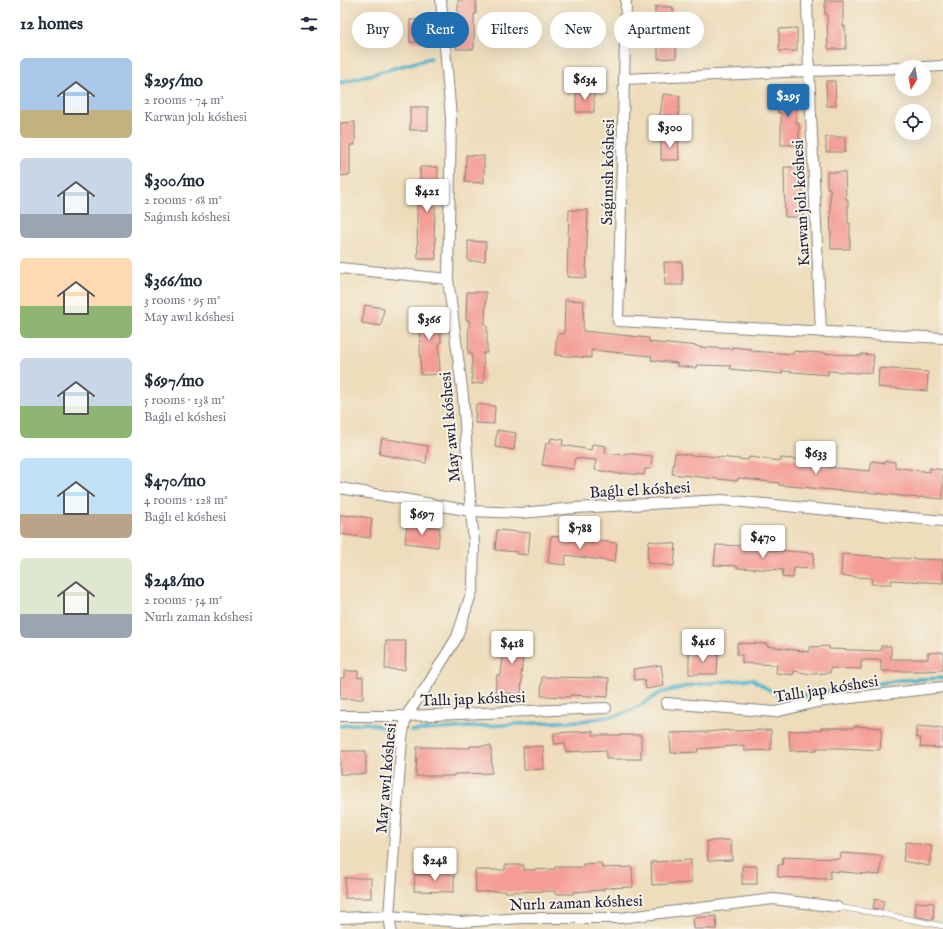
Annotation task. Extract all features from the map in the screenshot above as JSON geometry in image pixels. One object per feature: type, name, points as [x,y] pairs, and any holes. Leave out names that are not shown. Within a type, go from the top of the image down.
[{"type":"street","name":"May awıl kóshesi","points":[[391,929],[389,916],[402,738],[406,716],[427,686],[457,637],[473,588],[474,543],[463,396],[448,279],[451,118],[441,0]]},
{"type":"street","name":"Saǵınısh kóshesi","points":[[626,0],[618,322],[821,332]]},
{"type":"street","name":"Karwan jolı kóshesi","points":[[807,0],[821,332]]},
{"type":"street","points":[[931,67],[943,66]]},
{"type":"street","points":[[624,79],[895,68]]},
{"type":"street","points":[[340,268],[448,279]]},
{"type":"street","points":[[821,332],[943,338]]},
{"type":"street","name":"Baǵlı el kóshesi","points":[[340,488],[471,510],[521,513],[575,508],[722,500],[943,521]]},
{"type":"street","name":"Tallı jap kóshesi","points":[[666,703],[776,712],[817,702],[943,687]]},
{"type":"street","name":"Tallı jap kóshesi","points":[[340,716],[406,716],[606,708]]},
{"type":"street","name":"Nurlı zaman kóshesi","points":[[340,918],[389,916],[460,922],[522,918],[620,918],[773,899],[837,907]]},
{"type":"lane","points":[[837,907],[883,914],[943,926]]},
{"type":"building","points":[[458,0],[476,0],[476,14],[474,14],[474,49],[456,49],[469,48],[469,12],[458,12]]},
{"type":"building","points":[[825,0],[843,0],[843,26],[845,26],[846,49],[828,49]]},
{"type":"building","points":[[655,7],[673,7],[673,12],[655,12]]},
{"type":"building","points":[[411,20],[411,42],[410,42]]},
{"type":"building","points":[[797,28],[797,51],[779,51],[779,29]]},
{"type":"building","points":[[658,48],[676,48],[676,58],[658,59]]},
{"type":"building","points":[[826,81],[835,81],[836,106],[827,106]]},
{"type":"building","points":[[576,90],[594,90],[594,112],[576,112]]},
{"type":"building","points":[[777,90],[795,90],[796,123],[799,123],[799,145],[781,145],[781,113],[778,113]]},
{"type":"building","points":[[663,94],[680,96],[678,119],[660,116]]},
{"type":"building","points":[[410,107],[428,107],[428,130],[410,130]]},
{"type":"building","points":[[355,122],[355,145],[350,145],[350,175],[340,176],[340,123]]},
{"type":"building","points":[[661,137],[678,137],[679,160],[661,160]]},
{"type":"building","points":[[826,137],[845,137],[845,152],[826,152]]},
{"type":"building","points":[[466,155],[484,156],[484,183],[465,182]]},
{"type":"building","points":[[420,167],[438,167],[438,190],[436,190],[434,236],[436,259],[418,259],[417,205],[420,205]]},
{"type":"building","points":[[784,167],[802,167],[803,217],[785,217]]},
{"type":"building","points":[[827,172],[845,172],[846,199],[848,199],[848,223],[850,223],[850,249],[831,249],[830,188],[827,188]]},
{"type":"building","points":[[569,210],[588,210],[586,278],[567,277]]},
{"type":"building","points":[[468,241],[486,242],[485,261],[468,261]]},
{"type":"building","points":[[664,262],[682,262],[683,285],[665,285]]},
{"type":"building","points":[[467,292],[486,292],[485,325],[487,326],[487,353],[483,353],[484,383],[472,384],[472,353],[468,353],[469,320],[466,320]]},
{"type":"building","points":[[565,300],[584,301],[583,331],[649,338],[649,342],[698,347],[732,349],[732,347],[751,349],[751,351],[793,354],[794,351],[861,356],[861,354],[874,355],[872,373],[828,371],[828,375],[782,371],[782,374],[730,369],[731,366],[696,365],[696,368],[677,366],[677,363],[651,360],[652,356],[591,350],[591,358],[555,355],[557,334],[564,334]]},
{"type":"building","points":[[365,305],[384,308],[381,326],[362,323]]},
{"type":"building","points":[[440,311],[440,374],[421,375],[419,323],[414,323],[414,312]]},
{"type":"building","points":[[879,368],[928,372],[927,391],[878,387]]},
{"type":"building","points":[[476,404],[495,406],[494,424],[475,423]]},
{"type":"building","points":[[497,430],[516,433],[514,450],[495,447]]},
{"type":"building","points":[[382,438],[428,446],[426,463],[379,454]]},
{"type":"building","points":[[551,438],[563,440],[562,445],[591,450],[592,444],[606,446],[605,453],[625,455],[625,453],[652,456],[651,469],[645,469],[644,475],[621,474],[595,470],[596,460],[575,458],[573,469],[542,465],[546,443],[550,443]]},
{"type":"building","points":[[675,453],[748,460],[749,457],[781,461],[781,458],[817,461],[816,466],[870,471],[872,461],[885,463],[886,461],[895,462],[895,467],[930,472],[930,468],[943,470],[943,499],[779,485],[779,483],[738,478],[737,481],[672,474]]},
{"type":"building","points":[[340,515],[372,518],[370,538],[340,534]]},
{"type":"building","points":[[407,524],[440,528],[438,547],[405,543]]},
{"type":"building","points":[[497,530],[530,533],[528,555],[516,554],[517,552],[495,550]]},
{"type":"building","points":[[551,536],[617,543],[615,562],[566,555],[565,565],[548,563]]},
{"type":"building","points":[[649,541],[676,544],[674,566],[647,563]]},
{"type":"building","points":[[716,545],[772,547],[772,550],[814,553],[813,569],[794,568],[793,578],[782,577],[783,570],[737,568],[737,566],[714,565]]},
{"type":"building","points":[[842,554],[872,557],[943,560],[943,583],[891,580],[891,584],[871,584],[872,578],[841,576]]},
{"type":"building","points":[[505,633],[525,635],[521,676],[521,694],[495,692],[497,675],[501,675]]},
{"type":"building","points":[[386,641],[406,641],[405,670],[385,669]]},
{"type":"building","points":[[737,643],[767,644],[767,646],[809,652],[809,647],[829,646],[829,649],[881,651],[881,646],[891,646],[891,659],[928,659],[928,653],[943,652],[943,670],[881,671],[881,660],[861,660],[861,669],[830,668],[830,673],[810,674],[794,671],[793,675],[776,673],[777,665],[742,663],[742,655],[737,655]]},
{"type":"building","points":[[689,652],[718,653],[717,674],[689,674]]},
{"type":"building","points":[[661,665],[664,686],[646,689],[644,679],[635,680],[633,669]]},
{"type":"building","points":[[344,671],[358,671],[358,678],[363,677],[363,699],[340,699],[340,678],[344,678]]},
{"type":"building","points":[[542,677],[609,678],[608,697],[570,695],[570,697],[541,696]]},
{"type":"building","points":[[854,726],[882,728],[880,750],[817,748],[817,750],[790,751],[789,731],[821,730],[821,728],[854,728]]},
{"type":"building","points":[[916,726],[943,728],[943,748],[920,747],[921,738],[916,738]]},
{"type":"building","points":[[728,730],[771,730],[771,750],[744,751],[744,745],[698,749],[698,752],[671,753],[670,733]]},
{"type":"building","points":[[593,731],[593,735],[641,735],[641,759],[606,759],[606,750],[566,752],[565,743],[554,744],[554,733]]},
{"type":"building","points":[[470,746],[491,746],[492,773],[454,774],[454,776],[416,776],[417,747],[470,748]]},
{"type":"building","points":[[543,746],[544,769],[524,770],[523,747]]},
{"type":"building","points":[[340,751],[366,751],[366,774],[340,774]]},
{"type":"building","points":[[731,840],[732,860],[708,861],[707,841]]},
{"type":"building","points":[[906,842],[932,846],[929,866],[903,861]]},
{"type":"building","points":[[841,853],[882,856],[880,875],[830,871],[830,879],[778,877],[778,865],[782,865],[783,857],[840,859]]},
{"type":"building","points":[[691,860],[691,883],[652,885],[651,862]]},
{"type":"building","points":[[601,863],[602,868],[632,867],[633,887],[603,888],[604,890],[574,892],[574,894],[555,894],[555,891],[476,892],[475,870],[505,870],[505,865],[524,865],[524,870],[555,869],[555,867],[583,867],[583,864]]},
{"type":"building","points":[[742,866],[757,866],[757,884],[742,884]]},
{"type":"building","points":[[430,870],[454,870],[454,892],[414,891],[415,874],[430,875]]},
{"type":"building","points":[[345,878],[371,878],[371,898],[345,898]]},
{"type":"building","points":[[875,899],[884,901],[882,910],[873,908]]},
{"type":"building","points":[[916,902],[934,903],[933,920],[915,916]]},
{"type":"building","points":[[716,916],[717,929],[694,929],[693,918]]},
{"type":"waterway","points":[[340,83],[431,58]]},
{"type":"waterway","points":[[411,731],[582,721],[619,715],[636,708],[660,693],[692,685],[752,679],[784,699],[900,680],[943,678]]},
{"type":"waterway","points":[[340,726],[366,723],[396,730]]}]
